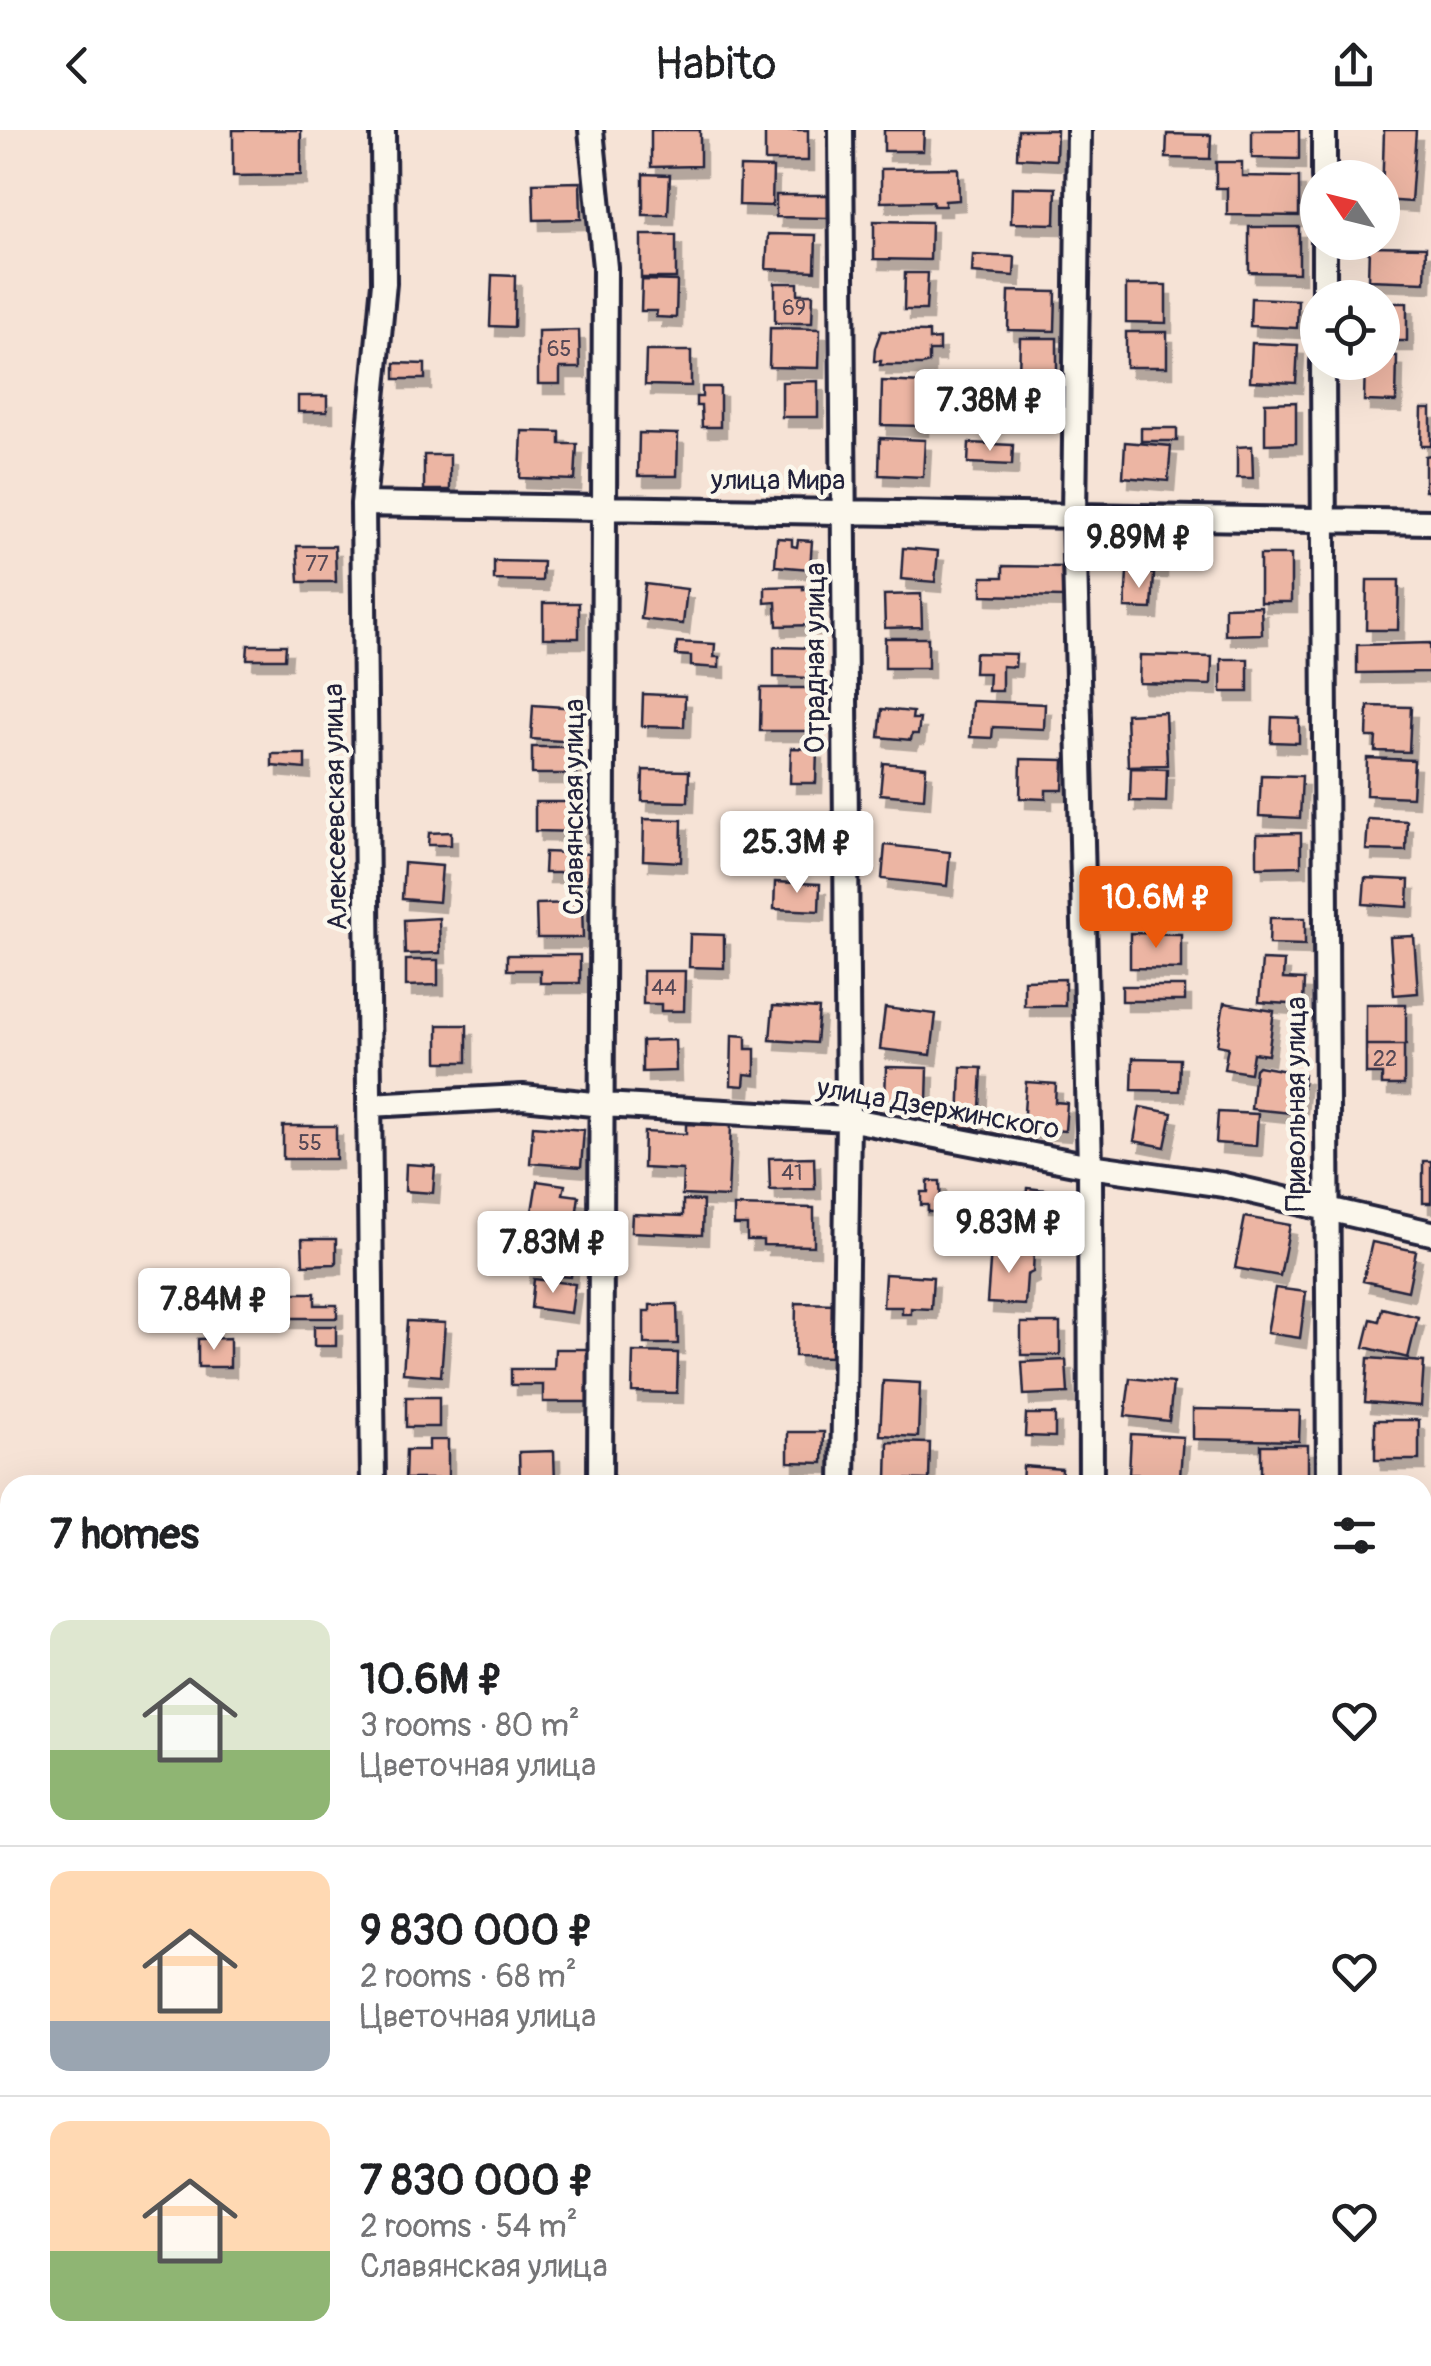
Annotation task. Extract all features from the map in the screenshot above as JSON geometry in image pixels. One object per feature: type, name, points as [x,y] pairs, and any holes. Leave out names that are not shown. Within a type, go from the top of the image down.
[{"type":"street","name":"Алексеевская улица","points":[[373,1475],[364,504],[384,283],[383,130]]},
{"type":"street","name":"Славянская улица","points":[[591,130],[605,267],[600,1475]]},
{"type":"street","name":"Отрадная улица","points":[[842,130],[848,1119],[843,1475]]},
{"type":"street","points":[[1079,130],[1074,517],[1090,1166],[1091,1475]]},
{"type":"street","points":[[1324,130],[1324,160]]},
{"type":"street","name":"Привольная улица","points":[[1324,380],[1329,1475]]},
{"type":"street","name":"улица Мира","points":[[364,504],[1431,522]]},
{"type":"street","name":"улица Дзержинского","points":[[369,1105],[523,1097],[848,1119],[1090,1166],[1224,1185],[1431,1233]]},
{"type":"building","points":[[233,130],[301,130],[301,175],[233,176]]},
{"type":"building","points":[[651,130],[700,130],[700,166],[651,167]]},
{"type":"building","points":[[765,130],[808,130],[808,161],[765,161]]},
{"type":"building","points":[[884,130],[924,130],[923,151],[884,151]]},
{"type":"building","points":[[1018,130],[1057,130],[1056,160],[1017,158]]},
{"type":"building","points":[[1252,130],[1299,130],[1299,159],[1252,158]]},
{"type":"building","points":[[1384,130],[1416,130],[1411,202],[1400,201],[1400,160],[1383,160]]},
{"type":"building","points":[[1167,134],[1211,135],[1210,159],[1166,158]]},
{"type":"building","points":[[1216,162],[1242,162],[1242,176],[1299,177],[1299,216],[1227,215],[1227,188],[1216,188]]},
{"type":"building","points":[[740,167],[773,168],[772,206],[739,205]]},
{"type":"building","points":[[958,168],[959,200],[945,201],[945,206],[933,206],[933,201],[881,202],[881,169]]},
{"type":"building","points":[[643,174],[670,175],[668,215],[643,215]]},
{"type":"building","points":[[580,182],[581,219],[534,220],[533,183]]},
{"type":"building","points":[[1012,187],[1056,188],[1055,224],[1011,223]]},
{"type":"building","points":[[776,195],[828,195],[828,218],[776,217]]},
{"type":"building","points":[[874,221],[931,222],[930,260],[874,259]]},
{"type":"building","points":[[1249,227],[1299,227],[1299,273],[1249,272]]},
{"type":"building","points":[[768,234],[816,235],[815,271],[766,269]]},
{"type":"building","points":[[641,235],[676,235],[676,278],[641,278]]},
{"type":"building","points":[[1400,247],[1426,247],[1425,282],[1368,280],[1369,260],[1400,260]]},
{"type":"building","points":[[973,255],[1015,257],[1014,276],[972,273]]},
{"type":"building","points":[[905,273],[928,273],[926,310],[904,310]]},
{"type":"building","points":[[492,275],[515,276],[514,327],[490,326]]},
{"type":"building","points":[[642,280],[677,281],[676,318],[656,317],[657,311],[641,311]]},
{"type":"building","points":[[775,283],[798,283],[798,294],[813,294],[812,323],[775,323]]},
{"type":"building","points":[[1126,285],[1166,285],[1166,323],[1126,322]]},
{"type":"building","points":[[1009,291],[1056,292],[1055,331],[1008,330]]},
{"type":"building","points":[[1251,298],[1298,300],[1297,328],[1250,326]]},
{"type":"building","points":[[1400,303],[1407,303],[1407,341],[1400,341]]},
{"type":"building","points":[[770,328],[820,329],[819,368],[769,367]]},
{"type":"building","points":[[579,330],[580,368],[560,368],[560,384],[538,384],[538,331]]},
{"type":"building","points":[[881,331],[929,332],[929,340],[939,339],[939,351],[929,351],[929,363],[922,365],[880,365],[881,361],[874,361]]},
{"type":"building","points":[[1126,332],[1167,332],[1167,367],[1126,367]]},
{"type":"building","points":[[1020,338],[1057,338],[1057,378],[1019,377]]},
{"type":"building","points":[[1252,343],[1298,345],[1296,383],[1250,381]]},
{"type":"building","points":[[646,351],[691,351],[691,386],[645,385]]},
{"type":"building","points":[[395,363],[425,364],[425,379],[395,379]]},
{"type":"building","points":[[1365,380],[1396,380],[1396,402],[1364,401]]},
{"type":"building","points":[[818,381],[818,417],[782,417],[782,382]]},
{"type":"building","points":[[882,381],[923,383],[922,426],[881,425]]},
{"type":"building","points":[[702,387],[720,387],[720,427],[702,427],[701,406],[696,406],[696,397],[702,397]]},
{"type":"building","points":[[1026,389],[1049,389],[1049,408],[1027,408]]},
{"type":"building","points":[[298,396],[327,396],[327,412],[298,412]]},
{"type":"building","points":[[1296,402],[1296,443],[1265,444],[1265,403]]},
{"type":"building","points":[[1422,409],[1431,409],[1431,446],[1421,446]]},
{"type":"building","points":[[1141,428],[1177,428],[1177,441],[1141,441]]},
{"type":"building","points":[[522,431],[560,432],[560,444],[577,444],[575,480],[520,478]]},
{"type":"building","points":[[639,433],[678,434],[677,476],[638,476]]},
{"type":"building","points":[[880,438],[925,440],[923,477],[879,475]]},
{"type":"building","points":[[1125,442],[1171,446],[1168,481],[1123,477]]},
{"type":"building","points":[[969,443],[1013,445],[1012,465],[968,463]]},
{"type":"building","points":[[1252,446],[1253,478],[1237,478],[1237,447]]},
{"type":"building","points":[[424,455],[450,455],[450,490],[424,490]]},
{"type":"building","points":[[1431,455],[1431,491],[1425,491],[1425,456]]},
{"type":"building","points":[[1126,535],[1161,535],[1161,568],[1126,567]]},
{"type":"building","points":[[777,538],[792,539],[792,546],[797,547],[798,540],[812,541],[810,569],[775,566]]},
{"type":"building","points":[[297,546],[335,546],[336,582],[299,582]]},
{"type":"building","points":[[903,548],[938,551],[935,582],[901,579]]},
{"type":"building","points":[[1260,555],[1291,555],[1291,602],[1260,602]]},
{"type":"building","points":[[494,561],[543,562],[542,581],[494,580]]},
{"type":"building","points":[[1003,566],[1064,567],[1063,597],[982,595],[982,577],[1003,577]]},
{"type":"building","points":[[1127,572],[1154,574],[1152,609],[1125,608]]},
{"type":"building","points":[[1367,580],[1399,580],[1398,630],[1366,630]]},
{"type":"building","points":[[645,584],[687,589],[683,624],[641,619]]},
{"type":"building","points":[[765,587],[813,588],[814,625],[777,626],[776,602],[765,603]]},
{"type":"building","points":[[921,594],[922,627],[885,628],[884,595]]},
{"type":"building","points":[[543,603],[579,603],[579,638],[543,638]]},
{"type":"building","points":[[1261,606],[1262,634],[1225,635],[1225,607]]},
{"type":"building","points":[[885,638],[928,638],[928,668],[885,668]]},
{"type":"building","points":[[677,642],[715,644],[714,657],[719,657],[719,668],[691,666],[691,656],[676,655]]},
{"type":"building","points":[[1430,643],[1431,672],[1357,673],[1357,645]]},
{"type":"building","points":[[248,645],[286,645],[285,659],[247,659]]},
{"type":"building","points":[[774,647],[815,648],[815,678],[774,677]]},
{"type":"building","points":[[975,653],[1016,654],[1015,667],[1002,666],[1002,691],[988,691],[989,673],[974,673]]},
{"type":"building","points":[[1140,655],[1212,657],[1211,685],[1139,683]]},
{"type":"building","points":[[1221,659],[1248,659],[1248,692],[1221,692]]},
{"type":"building","points":[[761,688],[809,688],[809,731],[760,731]]},
{"type":"building","points":[[643,694],[685,696],[684,727],[642,726]]},
{"type":"building","points":[[972,701],[1045,704],[1044,729],[993,727],[992,738],[970,737]]},
{"type":"building","points":[[533,705],[578,708],[577,742],[531,739]]},
{"type":"building","points":[[1368,706],[1411,707],[1409,752],[1375,751],[1376,737],[1367,737]]},
{"type":"building","points":[[882,709],[913,712],[912,719],[920,719],[918,734],[912,734],[911,740],[879,737]]},
{"type":"building","points":[[1165,712],[1167,765],[1128,766],[1126,714]]},
{"type":"building","points":[[1272,717],[1299,718],[1299,743],[1271,742]]},
{"type":"building","points":[[532,747],[576,747],[576,774],[532,774]]},
{"type":"building","points":[[791,748],[817,749],[816,783],[790,783]]},
{"type":"building","points":[[272,754],[305,754],[305,769],[272,766]]},
{"type":"building","points":[[1367,758],[1414,760],[1412,797],[1366,795]]},
{"type":"building","points":[[1021,759],[1064,760],[1063,790],[1046,790],[1046,799],[1020,798]]},
{"type":"building","points":[[883,763],[926,767],[924,798],[880,794]]},
{"type":"building","points":[[1131,768],[1167,769],[1166,802],[1130,801]]},
{"type":"building","points":[[643,770],[689,771],[688,802],[642,801]]},
{"type":"building","points":[[1261,775],[1302,776],[1300,818],[1259,816]]},
{"type":"building","points":[[535,802],[581,802],[581,832],[535,831]]},
{"type":"building","points":[[644,819],[682,820],[681,862],[643,860]]},
{"type":"building","points":[[1368,819],[1407,821],[1406,851],[1366,850]]},
{"type":"building","points":[[451,832],[451,845],[428,845],[429,833]]},
{"type":"building","points":[[1301,833],[1301,866],[1257,867],[1257,834]]},
{"type":"building","points":[[885,845],[950,852],[947,886],[882,879]]},
{"type":"building","points":[[545,852],[591,854],[590,883],[565,882],[566,873],[544,873]]},
{"type":"building","points":[[404,863],[442,866],[439,902],[402,899]]},
{"type":"building","points":[[1131,872],[1170,872],[1169,910],[1130,910]]},
{"type":"building","points":[[1365,878],[1409,880],[1408,907],[1363,904]]},
{"type":"building","points":[[775,882],[820,884],[819,911],[774,909]]},
{"type":"building","points":[[582,903],[583,938],[537,938],[536,904]]},
{"type":"building","points":[[439,918],[440,953],[405,954],[404,920]]},
{"type":"building","points":[[1270,918],[1305,918],[1305,945],[1269,944]]},
{"type":"building","points":[[1130,933],[1181,934],[1181,969],[1130,968]]},
{"type":"building","points":[[690,934],[724,935],[724,968],[689,967]]},
{"type":"building","points":[[1414,936],[1418,993],[1394,995],[1390,937]]},
{"type":"building","points":[[507,955],[580,955],[580,983],[540,983],[540,970],[507,970]]},
{"type":"building","points":[[406,960],[438,960],[438,985],[406,986]]},
{"type":"building","points":[[1262,960],[1284,961],[1283,979],[1304,980],[1303,1005],[1259,1002]]},
{"type":"building","points":[[643,971],[685,971],[684,1011],[661,1011],[661,1004],[643,1004]]},
{"type":"building","points":[[1065,979],[1065,1006],[1024,1006],[1024,980]]},
{"type":"building","points":[[1122,986],[1185,986],[1185,1001],[1122,1001]]},
{"type":"building","points":[[1224,1003],[1274,1011],[1268,1055],[1253,1053],[1250,1073],[1224,1069],[1228,1047],[1217,1045]]},
{"type":"building","points":[[1366,1004],[1406,1004],[1406,1045],[1366,1045]]},
{"type":"building","points":[[773,1006],[819,1009],[816,1043],[770,1040]]},
{"type":"building","points":[[885,1008],[936,1014],[931,1055],[880,1049]]},
{"type":"building","points":[[438,1025],[467,1025],[467,1062],[438,1062]]},
{"type":"building","points":[[732,1035],[746,1036],[746,1049],[755,1049],[755,1075],[745,1074],[744,1086],[731,1085]]},
{"type":"building","points":[[675,1040],[676,1071],[642,1072],[642,1041]]},
{"type":"building","points":[[1366,1045],[1404,1045],[1404,1085],[1382,1085],[1382,1074],[1366,1074]]},
{"type":"building","points":[[1133,1058],[1180,1059],[1179,1091],[1132,1090]]},
{"type":"building","points":[[1258,1066],[1304,1074],[1300,1114],[1251,1109]]},
{"type":"building","points":[[886,1067],[928,1068],[927,1101],[885,1100]]},
{"type":"building","points":[[961,1067],[982,1068],[979,1128],[959,1127]]},
{"type":"building","points":[[1026,1082],[1056,1084],[1055,1102],[1067,1103],[1065,1131],[1023,1128]]},
{"type":"building","points":[[1140,1107],[1172,1113],[1165,1147],[1134,1141]]},
{"type":"building","points":[[1218,1112],[1258,1114],[1256,1146],[1216,1143]]},
{"type":"building","points":[[686,1124],[731,1126],[728,1197],[682,1195],[683,1170],[643,1168],[644,1132],[686,1134]]},
{"type":"building","points":[[283,1126],[336,1126],[336,1159],[283,1159]]},
{"type":"building","points":[[533,1126],[584,1130],[581,1167],[530,1163]]},
{"type":"building","points":[[814,1157],[815,1189],[770,1190],[769,1158]]},
{"type":"building","points":[[1423,1161],[1431,1161],[1431,1203],[1423,1203]]},
{"type":"building","points":[[406,1164],[435,1166],[433,1193],[405,1191]]},
{"type":"building","points":[[537,1181],[565,1185],[563,1194],[579,1196],[574,1231],[530,1224]]},
{"type":"building","points":[[928,1181],[940,1181],[941,1212],[928,1212],[928,1205],[921,1205],[921,1192],[928,1192]]},
{"type":"building","points":[[1027,1188],[1066,1192],[1063,1221],[1058,1220],[1058,1228],[1024,1224]]},
{"type":"building","points":[[683,1200],[703,1201],[702,1235],[631,1232],[632,1214],[683,1216]]},
{"type":"building","points":[[734,1206],[814,1208],[814,1246],[763,1245],[763,1240],[747,1240],[747,1225],[734,1225]]},
{"type":"building","points":[[1245,1217],[1290,1225],[1280,1276],[1235,1268]]},
{"type":"building","points":[[302,1239],[336,1239],[336,1264],[303,1265]]},
{"type":"building","points":[[543,1239],[574,1242],[571,1277],[524,1273],[526,1246],[542,1247]]},
{"type":"building","points":[[1372,1242],[1416,1251],[1408,1291],[1363,1281]]},
{"type":"building","points":[[991,1249],[1034,1251],[1025,1305],[987,1303]]},
{"type":"building","points":[[885,1274],[933,1277],[931,1309],[911,1308],[911,1314],[902,1314],[902,1307],[883,1307]]},
{"type":"building","points":[[534,1279],[575,1284],[571,1313],[531,1308]]},
{"type":"building","points":[[1275,1288],[1306,1292],[1300,1338],[1267,1333]]},
{"type":"building","points":[[277,1293],[315,1293],[315,1305],[337,1305],[337,1318],[277,1318]]},
{"type":"building","points":[[796,1303],[836,1304],[835,1357],[795,1356]]},
{"type":"building","points":[[677,1304],[678,1344],[644,1344],[644,1311],[650,1311],[650,1305]]},
{"type":"building","points":[[1382,1308],[1418,1317],[1408,1358],[1364,1347],[1371,1319],[1379,1321]]},
{"type":"building","points":[[407,1321],[445,1323],[441,1376],[403,1373]]},
{"type":"building","points":[[1021,1323],[1060,1323],[1060,1355],[1021,1355]]},
{"type":"building","points":[[314,1326],[336,1326],[336,1346],[314,1346]]},
{"type":"building","points":[[230,1338],[230,1367],[198,1367],[198,1339]]},
{"type":"building","points":[[555,1349],[588,1349],[588,1402],[543,1402],[543,1385],[511,1385],[511,1369],[554,1369]]},
{"type":"building","points":[[633,1352],[678,1353],[677,1393],[632,1392]]},
{"type":"building","points":[[1368,1358],[1424,1362],[1421,1406],[1365,1402]]},
{"type":"building","points":[[1066,1360],[1068,1393],[1024,1395],[1022,1362]]},
{"type":"building","points":[[1130,1378],[1173,1383],[1169,1421],[1125,1416]]},
{"type":"building","points":[[883,1381],[920,1383],[918,1437],[880,1435]]},
{"type":"building","points":[[406,1397],[439,1397],[439,1427],[406,1427]]},
{"type":"building","points":[[1193,1409],[1300,1411],[1299,1441],[1193,1439]]},
{"type":"building","points":[[1026,1414],[1055,1414],[1055,1437],[1025,1436]]},
{"type":"building","points":[[1375,1420],[1419,1420],[1419,1460],[1375,1460]]},
{"type":"building","points":[[788,1432],[824,1432],[823,1463],[788,1462]]},
{"type":"building","points":[[1131,1434],[1183,1437],[1180,1475],[1129,1474]]},
{"type":"building","points":[[429,1440],[448,1440],[448,1475],[405,1475],[406,1450],[429,1450]]},
{"type":"building","points":[[888,1442],[930,1443],[929,1475],[887,1475]]},
{"type":"building","points":[[1261,1445],[1308,1445],[1308,1475],[1261,1475]]},
{"type":"building","points":[[554,1451],[555,1475],[520,1475],[519,1452]]},
{"type":"building","points":[[1023,1466],[1062,1469],[1062,1475],[1023,1475]]}]
